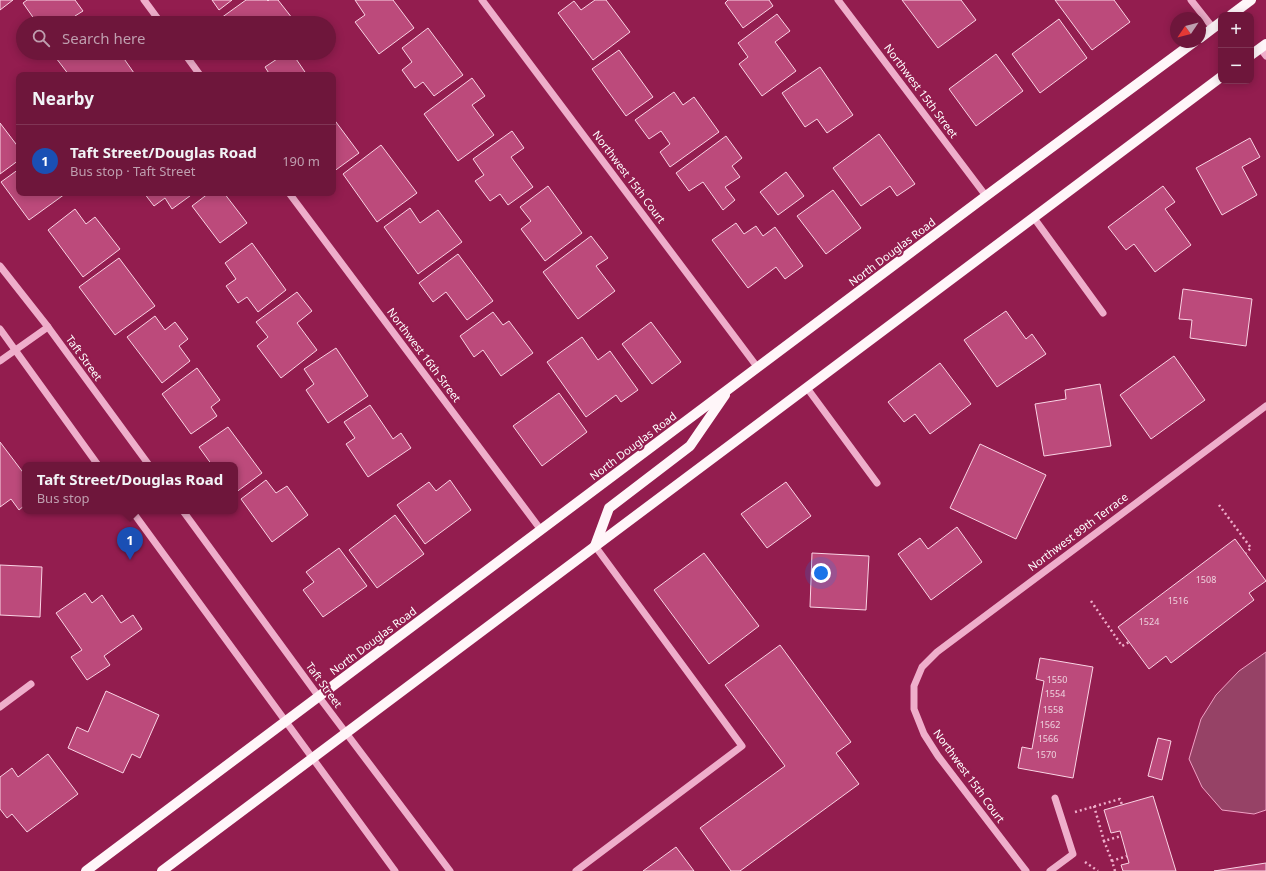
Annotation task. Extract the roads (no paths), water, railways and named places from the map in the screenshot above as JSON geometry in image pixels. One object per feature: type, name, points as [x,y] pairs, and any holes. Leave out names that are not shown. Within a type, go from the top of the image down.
[{"type":"main road","points":[[1235,12],[1251,0]]},
{"type":"main road","points":[[1206,33],[1217,25]]},
{"type":"main road","name":"North Douglas Road","points":[[86,871],[986,196],[1186,48]]},
{"type":"main road","points":[[1254,54],[1264,49]]},
{"type":"main road","points":[[162,871],[347,734],[595,546],[1218,79]]},
{"type":"main road","points":[[595,546],[609,508],[690,446],[730,389]]},
{"type":"street","points":[[144,0],[157,16]]},
{"type":"street","name":"Northwest 15th Court","points":[[482,0],[758,368]]},
{"type":"street","name":"Northwest 15th Street","points":[[838,0],[986,196]]},
{"type":"street","points":[[1191,0],[1217,25]]},
{"type":"street","points":[[189,60],[198,72]]},
{"type":"street","name":"Northwest 16th Street","points":[[291,196],[541,530]]},
{"type":"street","points":[[1034,218],[1104,313]]},
{"type":"street","name":"Taft Street","points":[[0,266],[48,327],[147,462]]},
{"type":"street","points":[[0,361],[48,327]]},
{"type":"street","points":[[0,329],[96,462]]},
{"type":"street","points":[[807,388],[877,483]]},
{"type":"street","name":"Northwest 89th Terrace","points":[[914,686],[922,667],[937,652],[1265,410]]},
{"type":"street","points":[[134,514],[395,871]]},
{"type":"street","name":"Taft Street","points":[[184,514],[450,871]]},
{"type":"street","points":[[576,871],[742,746],[595,546]]},
{"type":"street","points":[[0,707],[31,684]]},
{"type":"street","name":"Northwest 15th Court","points":[[914,686],[914,709],[924,734],[938,756],[1026,871]]},
{"type":"street","points":[[1050,871],[1073,854],[1055,798]]},
{"type":"place","name":"Taft Street/Douglas Road","points":[[130,560]]}]
